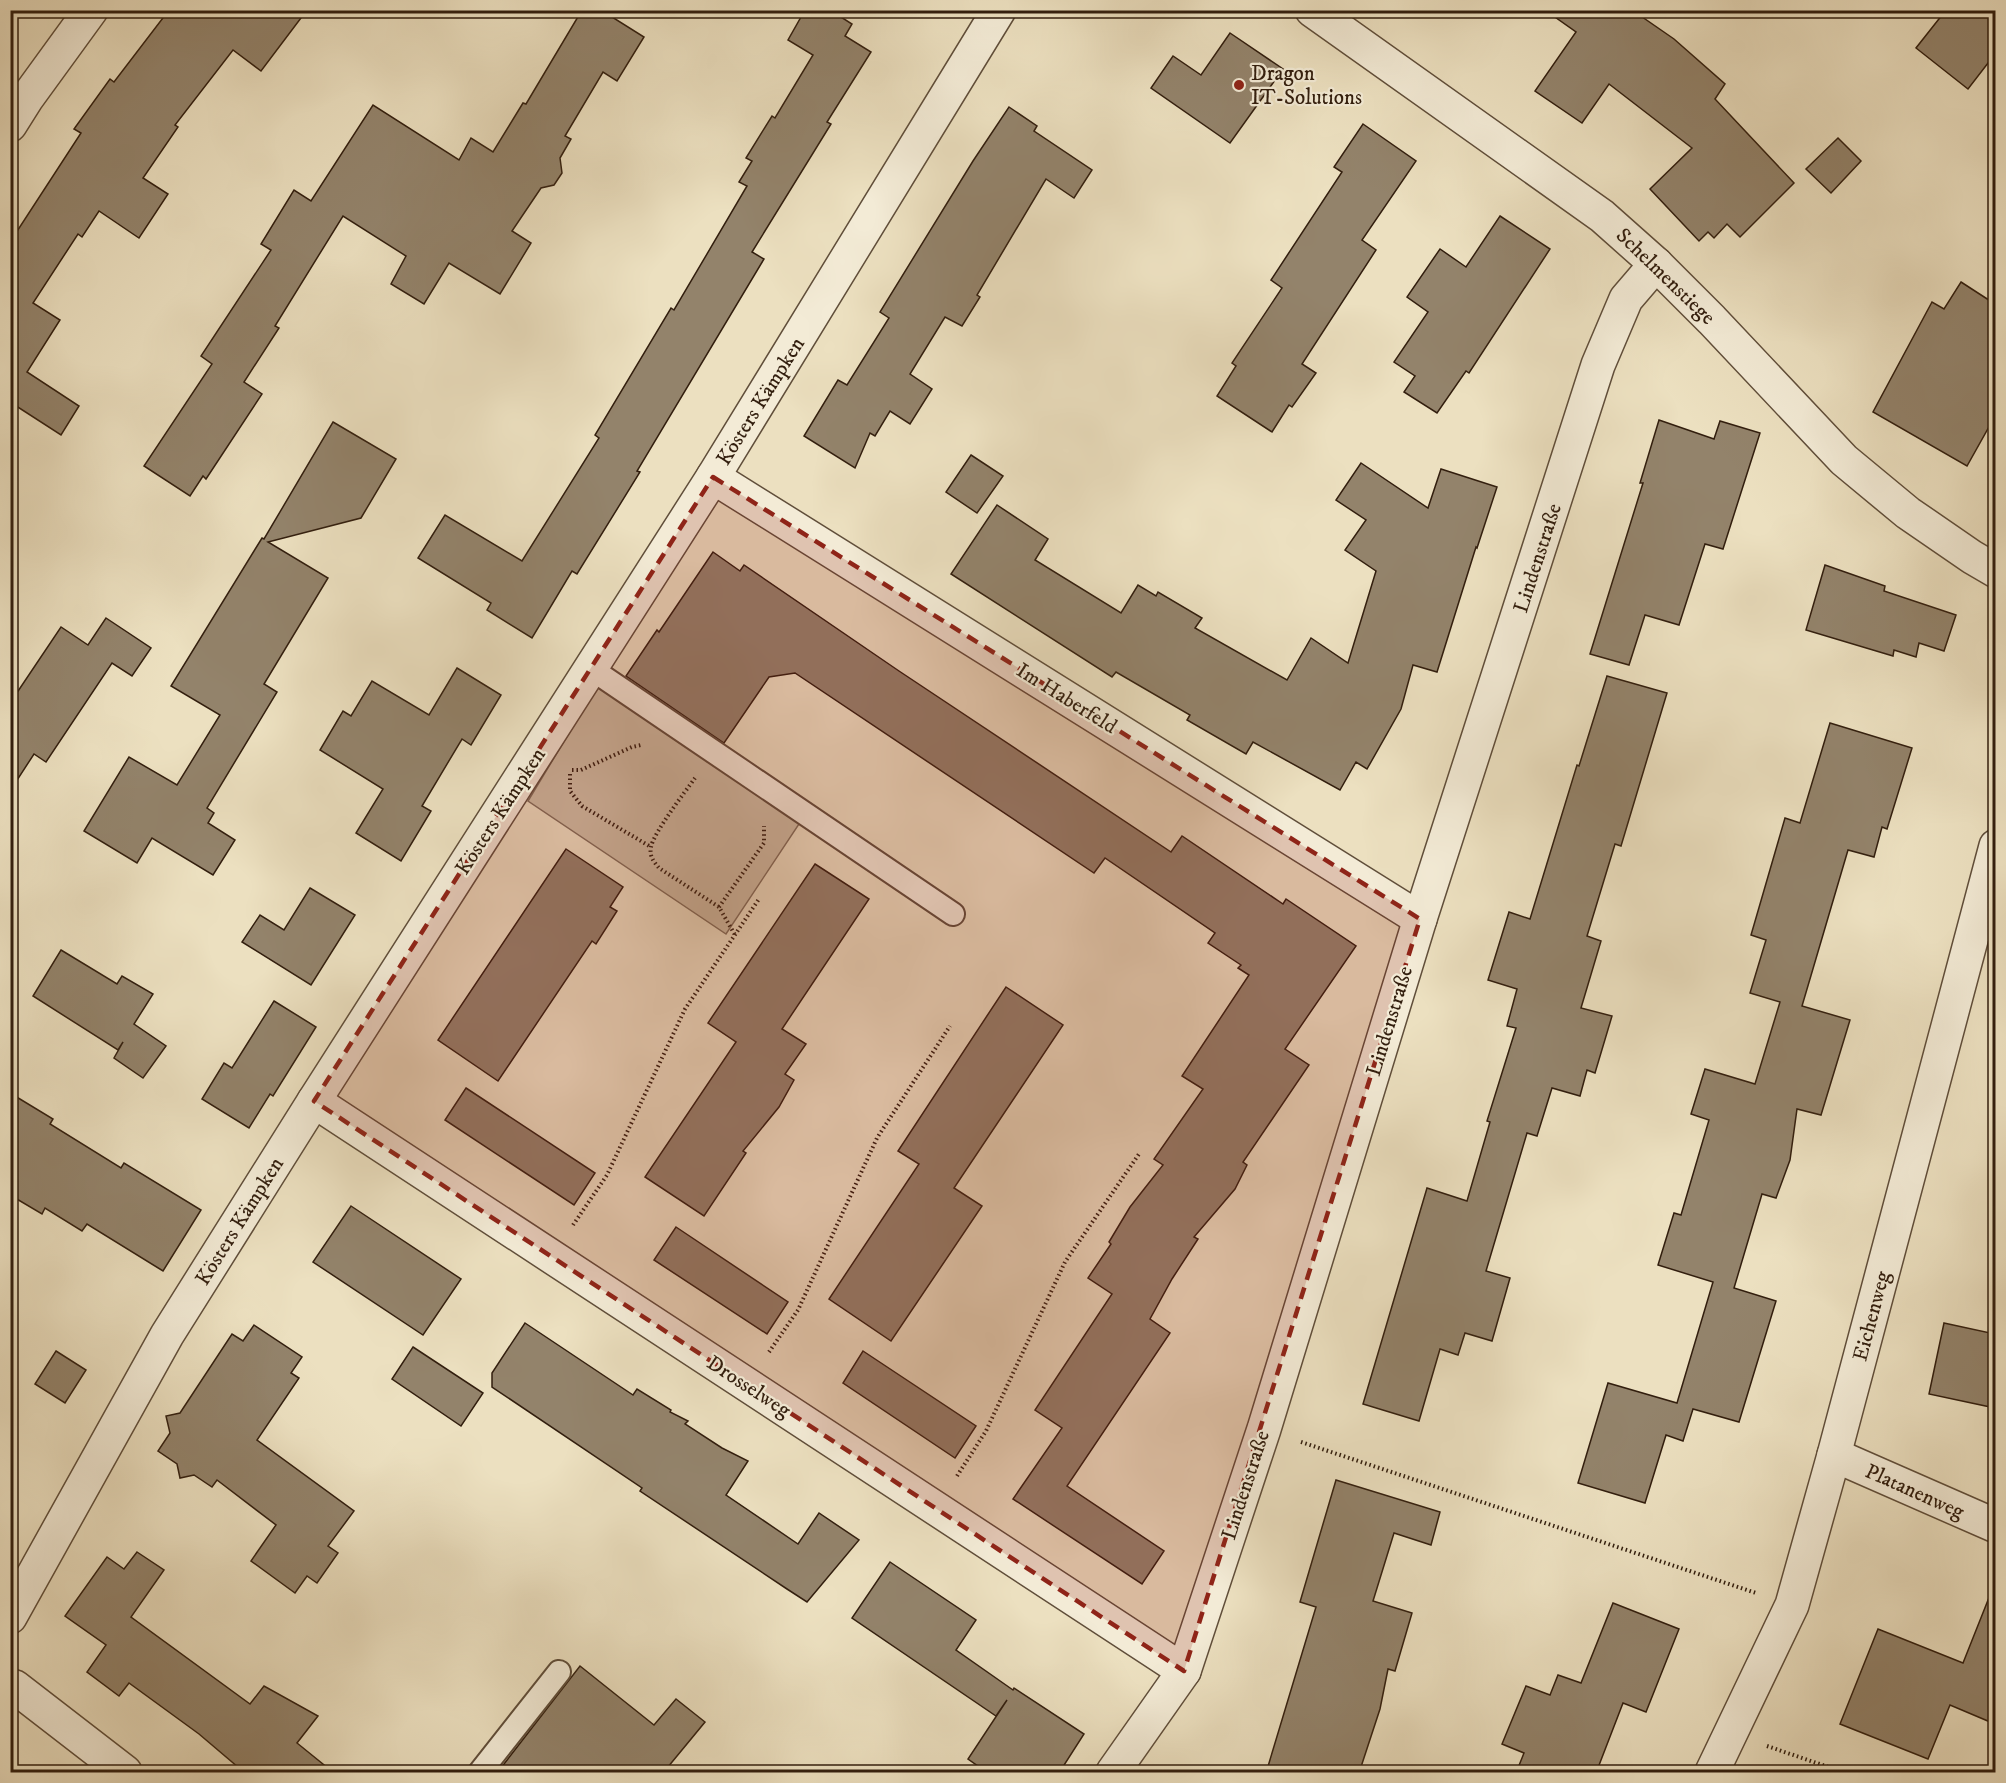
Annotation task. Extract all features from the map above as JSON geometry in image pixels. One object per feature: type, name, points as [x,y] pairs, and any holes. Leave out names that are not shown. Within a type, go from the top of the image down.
[{"type":"street","points":[[16,103],[91,10]]},
{"type":"street","name":"Kösters Kämpken","points":[[10,1617],[167,1335],[713,477],[999,10]]},
{"type":"street","name":"Schelmenstiege","points":[[1312,10],[1602,216],[1656,264],[1712,320],[1844,460],[1908,513],[1995,571]]},
{"type":"street","name":"Lindenstraße","points":[[1113,1773],[1184,1671],[1264,1429],[1420,919],[1599,365],[1626,299],[1656,264]]},
{"type":"street","name":"Im Haberfeld","points":[[713,477],[1420,919]]},
{"type":"street","name":"Eichenweg","points":[[1712,1773],[1792,1605],[1834,1455],[1995,846]]},
{"type":"street","name":"Drosselweg","points":[[314,1101],[1184,1671]]},
{"type":"street","name":"Platanenweg","points":[[1834,1455],[1995,1526]]},
{"type":"street","points":[[10,1686],[15,1687],[125,1773]]},
{"type":"lane","points":[[590,668],[953,914]]},
{"type":"lane","points":[[480,1773],[559,1672]]},
{"type":"path","points":[[537,753],[557,766],[570,771],[581,770],[632,747],[647,744]]},
{"type":"path","points":[[570,771],[570,791],[582,806],[651,848]]},
{"type":"path","points":[[703,778],[696,776],[656,835],[651,848],[652,859],[659,868],[719,907],[735,935]]},
{"type":"path","points":[[719,907],[764,843],[764,823]]},
{"type":"path","points":[[551,1257],[607,1175],[685,1009],[759,898]]},
{"type":"path","points":[[746,1384],[798,1310],[877,1138],[950,1026]]},
{"type":"path","points":[[936,1509],[986,1431],[1065,1262],[1139,1154]]},
{"type":"path","points":[[1264,1429],[1792,1605]]},
{"type":"path","points":[[1730,1733],[1843,1773]]},
{"type":"highlighted area","points":[[713,477],[1420,919],[1184,1671],[314,1101]]},
{"type":"shaded area","points":[[598,685],[801,821],[726,934],[528,801]]},
{"type":"building","points":[[169,10],[307,10],[261,71],[233,50],[175,125],[178,127],[143,178],[168,194],[139,238],[99,211],[82,237],[78,234],[33,303],[60,320],[27,372],[79,406],[61,435],[10,402],[10,242],[81,133],[74,129],[110,79],[114,82]]},
{"type":"building","points":[[582,10],[601,10],[644,37],[617,81],[603,72],[565,136],[571,139],[560,158],[562,173],[554,185],[541,188],[512,231],[531,243],[500,294],[449,263],[424,304],[391,284],[406,256],[343,216],[275,326],[279,328],[244,382],[262,394],[206,479],[203,476],[190,496],[144,466],[212,364],[201,356],[271,250],[261,244],[294,190],[311,201],[373,105],[459,160],[471,138],[493,152],[523,103],[526,104]]},
{"type":"building","points":[[805,10],[830,10],[852,24],[845,36],[871,52],[827,122],[831,124],[752,252],[764,259],[637,471],[640,472],[577,574],[572,571],[532,638],[487,610],[491,603],[418,558],[445,515],[522,561],[599,438],[595,435],[671,308],[674,310],[747,186],[739,182],[752,161],[746,158],[772,116],[775,118],[813,55],[788,40]]},
{"type":"building","points":[[1545,10],[1632,10],[1674,39],[1725,84],[1715,99],[1794,183],[1740,237],[1727,224],[1714,238],[1708,232],[1699,241],[1650,189],[1692,148],[1609,84],[1582,123],[1535,91],[1576,32]]},
{"type":"building","points":[[1946,10],[1995,10],[1995,54],[1968,89],[1916,48]]},
{"type":"building","name":"Dragon IT-Solutions","points":[[1230,33],[1283,69],[1230,143],[1151,88],[1173,56],[1201,75]]},
{"type":"building","points":[[1009,107],[1037,126],[1034,131],[1092,170],[1074,198],[1046,179],[977,295],[980,297],[962,326],[945,317],[910,374],[932,389],[910,424],[890,411],[875,436],[870,433],[855,468],[804,436],[838,380],[847,385],[889,318],[880,312]]},
{"type":"building","points":[[1363,124],[1416,161],[1362,240],[1376,250],[1302,364],[1316,373],[1292,407],[1289,405],[1272,432],[1217,396],[1236,366],[1232,363],[1282,288],[1271,280],[1342,172],[1334,167]]},
{"type":"building","points":[[1838,138],[1861,161],[1831,193],[1806,169]]},
{"type":"building","points":[[1500,216],[1550,249],[1469,373],[1466,371],[1437,413],[1404,392],[1415,376],[1394,362],[1428,312],[1407,297],[1440,249],[1466,267]]},
{"type":"building","points":[[1961,282],[1995,304],[1995,416],[1967,466],[1873,412],[1932,302],[1944,309]]},
{"type":"building","points":[[1659,420],[1714,439],[1720,421],[1760,433],[1723,549],[1705,544],[1679,625],[1645,615],[1629,665],[1590,654],[1643,483],[1640,483]]},
{"type":"building","points":[[333,422],[396,459],[361,518],[268,542],[328,578],[264,684],[277,692],[207,808],[214,813],[208,823],[235,840],[213,875],[152,838],[137,863],[84,831],[129,757],[177,785],[220,715],[171,686],[262,538],[264,539]]},
{"type":"building","points":[[971,455],[1003,476],[977,513],[946,492]]},
{"type":"building","points":[[1361,463],[1428,508],[1441,469],[1497,487],[1437,672],[1413,665],[1401,709],[1367,769],[1356,762],[1340,790],[1253,742],[1246,754],[1187,720],[1190,715],[1116,672],[1112,677],[951,574],[997,505],[1048,539],[1035,560],[1121,613],[1138,585],[1156,596],[1158,592],[1202,618],[1195,628],[1287,680],[1311,638],[1348,663],[1376,571],[1345,550],[1366,520],[1336,500]]},
{"type":"building","points":[[713,552],[740,571],[744,565],[1171,852],[1182,836],[1283,904],[1286,899],[1356,946],[1285,1049],[1309,1065],[1243,1162],[1247,1165],[1235,1189],[1194,1237],[1198,1239],[1150,1319],[1170,1333],[1067,1486],[1164,1551],[1142,1584],[1013,1499],[1062,1428],[1035,1410],[1112,1294],[1088,1278],[1111,1244],[1109,1242],[1130,1207],[1163,1165],[1154,1159],[1203,1089],[1182,1076],[1249,975],[1238,968],[1241,965],[1208,943],[1215,933],[1105,858],[1094,873],[795,673],[769,677],[724,743],[626,676]]},
{"type":"building","points":[[1825,565],[1885,586],[1884,591],[1956,615],[1944,651],[1919,643],[1916,657],[1894,650],[1893,656],[1806,630]]},
{"type":"building","points":[[106,618],[151,648],[132,676],[112,663],[46,762],[34,754],[10,791],[10,703],[61,627],[88,645]]},
{"type":"building","points":[[457,668],[501,695],[471,745],[462,739],[422,806],[431,811],[401,861],[356,833],[383,789],[320,750],[343,711],[351,716],[372,681],[429,715]]},
{"type":"building","points":[[1607,676],[1667,693],[1621,846],[1615,844],[1587,936],[1601,941],[1581,1008],[1612,1016],[1595,1073],[1587,1070],[1580,1096],[1552,1088],[1537,1136],[1527,1133],[1486,1271],[1510,1278],[1492,1341],[1465,1333],[1458,1355],[1440,1349],[1419,1421],[1363,1404],[1427,1188],[1467,1201],[1490,1122],[1487,1121],[1516,1028],[1507,1026],[1517,989],[1488,980],[1509,912],[1530,919]]},
{"type":"building","points":[[1830,723],[1912,748],[1887,829],[1882,827],[1874,857],[1848,850],[1802,1006],[1850,1020],[1821,1115],[1797,1109],[1790,1160],[1776,1198],[1762,1194],[1734,1288],[1776,1301],[1739,1422],[1693,1409],[1683,1441],[1666,1435],[1645,1503],[1578,1483],[1608,1383],[1677,1403],[1713,1282],[1658,1265],[1674,1213],[1681,1215],[1709,1120],[1691,1114],[1705,1069],[1755,1084],[1780,1002],[1750,993],[1766,940],[1751,935],[1785,818],[1800,823]]},
{"type":"building","points":[[566,849],[623,887],[610,907],[617,911],[596,944],[592,941],[498,1081],[438,1040]]},
{"type":"building","points":[[815,864],[869,899],[782,1029],[806,1044],[785,1074],[794,1080],[779,1107],[743,1151],[746,1153],[704,1216],[645,1177],[736,1042],[708,1023]]},
{"type":"building","points":[[310,888],[355,915],[311,985],[242,942],[260,915],[284,930]]},
{"type":"building","points":[[61,950],[117,984],[122,976],[153,994],[134,1024],[166,1046],[143,1078],[114,1058],[123,1042],[118,1050],[33,996]]},
{"type":"building","points":[[1006,987],[1063,1025],[954,1188],[982,1206],[891,1341],[829,1299],[919,1164],[898,1151]]},
{"type":"building","points":[[274,1001],[316,1027],[273,1096],[270,1094],[249,1128],[202,1099],[224,1063],[232,1068]]},
{"type":"building","points":[[466,1088],[595,1173],[574,1205],[445,1120]]},
{"type":"building","points":[[10,1093],[53,1119],[50,1124],[121,1168],[124,1163],[201,1210],[163,1271],[87,1224],[82,1231],[45,1208],[42,1214],[10,1195]]},
{"type":"building","points":[[351,1206],[461,1279],[423,1335],[313,1262]]},
{"type":"building","points":[[676,1227],[788,1302],[767,1334],[654,1260]]},
{"type":"building","points":[[525,1323],[633,1395],[637,1389],[671,1410],[670,1412],[688,1421],[685,1424],[722,1448],[748,1461],[726,1495],[798,1544],[819,1513],[859,1540],[807,1602],[640,1491],[642,1488],[492,1387],[492,1373]]},
{"type":"building","points":[[1944,1323],[1995,1334],[1995,1408],[1929,1394]]},
{"type":"building","points":[[254,1325],[302,1357],[291,1373],[299,1378],[257,1440],[354,1511],[328,1546],[338,1553],[317,1583],[307,1576],[295,1593],[251,1561],[276,1525],[217,1480],[212,1487],[194,1475],[180,1478],[177,1464],[158,1451],[170,1433],[166,1416],[180,1413],[232,1334],[243,1341]]},
{"type":"building","points":[[413,1347],[483,1393],[461,1426],[392,1379]]},
{"type":"building","points":[[56,1351],[86,1370],[65,1403],[35,1384]]},
{"type":"building","points":[[863,1351],[976,1426],[955,1458],[843,1383]]},
{"type":"building","points":[[1336,1480],[1440,1512],[1431,1545],[1394,1533],[1373,1601],[1412,1613],[1395,1671],[1388,1669],[1380,1709],[1359,1773],[1266,1773],[1316,1607],[1300,1602]]},
{"type":"building","points":[[137,1552],[164,1570],[131,1617],[250,1704],[264,1686],[318,1716],[297,1743],[334,1773],[245,1773],[199,1734],[129,1683],[119,1696],[87,1672],[106,1645],[65,1616],[107,1557],[124,1569]]},
{"type":"building","points":[[890,1562],[976,1620],[956,1650],[1013,1690],[1014,1688],[1084,1734],[1059,1773],[988,1773],[968,1759],[1007,1700],[996,1716],[852,1618]]},
{"type":"building","points":[[1994,1585],[1995,1724],[1950,1705],[1928,1759],[1840,1724],[1878,1629],[1963,1663]]},
{"type":"building","points":[[1613,1603],[1679,1629],[1646,1712],[1623,1703],[1596,1773],[1516,1773],[1524,1753],[1502,1744],[1526,1686],[1550,1695],[1558,1675],[1581,1683]]},
{"type":"building","points":[[580,1666],[654,1725],[676,1699],[705,1722],[663,1773],[497,1773]]},
{"type":"place","name":"Dragon IT-Solutions","points":[[1239,85]]}]
